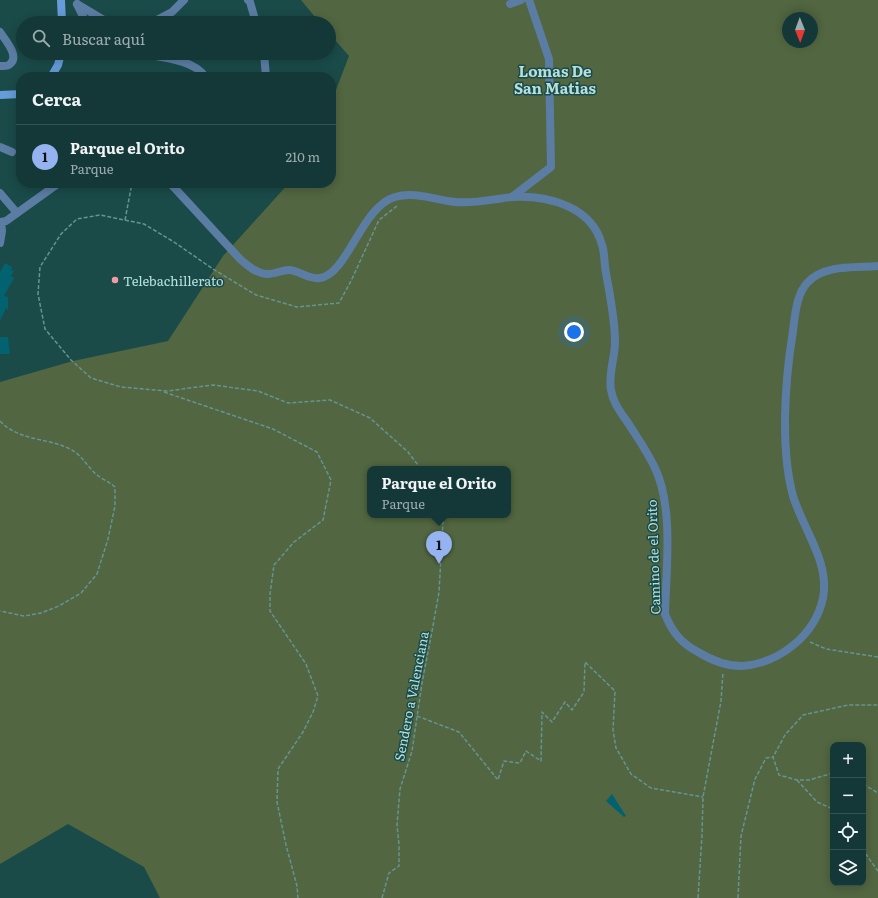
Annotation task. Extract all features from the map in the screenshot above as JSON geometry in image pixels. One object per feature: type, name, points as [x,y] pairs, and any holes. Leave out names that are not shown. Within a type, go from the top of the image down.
[{"type":"street","points":[[61,0],[62,16]]},
{"type":"street","points":[[164,16],[172,12],[184,0]]},
{"type":"street","points":[[248,0],[254,16]]},
{"type":"street","points":[[510,4],[521,0]]},
{"type":"street","points":[[512,197],[551,167],[549,59],[529,0]]},
{"type":"street","points":[[76,2],[83,16]]},
{"type":"street","points":[[76,2],[98,16]]},
{"type":"street","points":[[0,32],[12,52],[13,57],[9,64],[0,66]]},
{"type":"street","points":[[54,72],[59,60]]},
{"type":"street","points":[[171,60],[189,64],[202,72]]},
{"type":"street","points":[[265,60],[266,72]]},
{"type":"street","points":[[0,95],[16,94]]},
{"type":"street","points":[[0,147],[12,152]]},
{"type":"street","points":[[0,243],[2,230],[0,222],[17,213],[52,188]]},
{"type":"street","name":"Camino de el Orito","points":[[175,188],[250,268],[268,274],[290,270],[318,279],[329,276],[343,258],[376,208],[395,196],[425,196],[456,202],[476,202],[512,197],[534,198],[557,201],[575,210],[587,219],[596,231],[602,245],[614,323],[615,344],[610,375],[611,390],[615,403],[656,469],[662,488],[667,531],[665,614],[670,626],[679,639],[692,649],[707,658],[723,664],[740,666],[775,657],[792,647],[813,624],[823,598],[824,585],[819,558],[793,496],[788,464],[785,411],[790,349],[798,300],[802,290],[808,282],[818,275],[831,270],[878,266]]},
{"type":"street","points":[[0,193],[17,213]]},
{"type":"path","points":[[125,220],[131,188]]},
{"type":"path","points":[[398,206],[379,220],[351,281],[339,303],[297,307],[256,295],[144,224],[100,215],[77,219],[61,234],[40,267],[38,294],[45,329],[71,360],[91,378],[121,387],[160,391],[213,385],[258,390],[288,403],[330,400],[370,418],[408,452],[419,466]]},
{"type":"path","points":[[160,391],[273,429],[317,452],[331,480],[323,520],[294,542],[274,564],[270,594],[270,611],[306,664],[318,696],[313,712],[303,732],[278,769],[277,802],[286,845],[297,886],[298,898]]},
{"type":"path","points":[[0,422],[6,428],[33,438],[68,448],[82,457],[96,474],[115,487],[115,506],[108,539],[97,574],[81,593],[60,606],[41,613],[24,616],[0,611]]},
{"type":"path","name":"Sendero a Valenciana","points":[[382,898],[389,873],[399,866],[397,825],[400,789],[412,751],[439,592],[443,522],[442,518]]},
{"type":"path","points":[[801,638],[826,649],[878,657]]},
{"type":"path","points":[[417,716],[459,732],[498,780],[504,762],[520,763],[526,751],[541,760],[542,712],[552,722],[566,702],[572,710],[584,692],[585,662],[615,691],[613,730],[616,748],[632,774],[651,788],[703,797]]},
{"type":"path","points":[[698,898],[703,797],[721,701],[723,664]]},
{"type":"path","points":[[830,774],[809,780],[797,780],[779,775],[773,757],[785,735],[804,715],[848,705],[878,705]]},
{"type":"path","points":[[738,898],[741,836],[756,779],[766,758],[773,757]]},
{"type":"path","points":[[797,780],[817,802],[830,808]]},
{"type":"path","points":[[866,786],[878,793]]},
{"type":"path","points":[[864,850],[878,871]]},
{"type":"green space","points":[[301,0],[878,0],[878,898],[160,898],[144,867],[68,824],[0,864],[0,382],[73,361],[168,341],[223,256],[284,188],[336,188],[336,90],[349,56],[336,41],[336,16],[314,16]]},
{"type":"building","points":[[5,263],[12,267],[11,270],[14,271],[11,276],[14,278],[4,296],[8,297],[8,310],[6,308],[0,321],[0,272]]},
{"type":"building","points":[[0,337],[8,337],[10,354],[0,354]]},
{"type":"building","points":[[612,794],[626,816],[624,817],[606,801]]},
{"type":"place","name":"Telebachillerato","points":[[115,280]]},
{"type":"place","name":"Parque el Orito","points":[[439,564]]},
{"type":"district","name":"Lomas De San Matias","points":[[555,78]]}]
